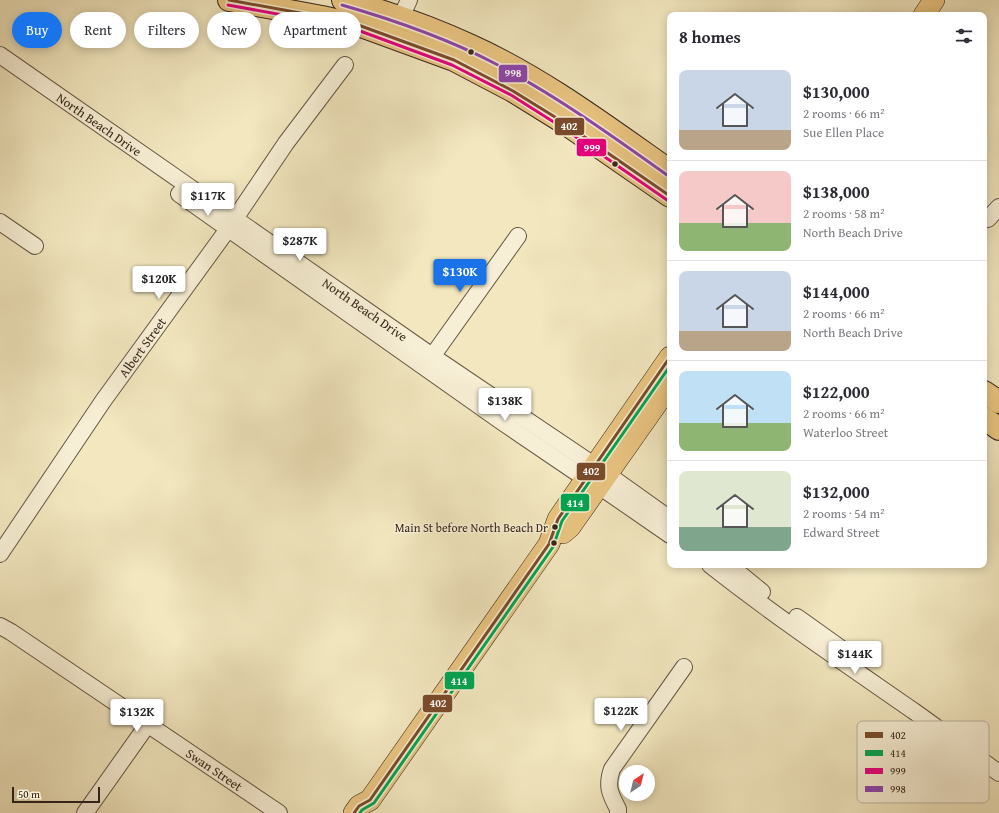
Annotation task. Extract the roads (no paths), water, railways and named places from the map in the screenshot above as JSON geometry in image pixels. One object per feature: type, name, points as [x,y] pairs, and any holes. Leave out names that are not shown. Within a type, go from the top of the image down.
[{"type":"highway","points":[[229,0],[322,17],[361,26],[454,60],[513,91],[563,122],[667,194]]},
{"type":"highway","points":[[343,0],[405,8],[529,76],[578,106],[667,169]]},
{"type":"highway","points":[[987,394],[999,402]]},
{"type":"highway","points":[[987,420],[999,429]]},
{"type":"main road","points":[[926,12],[934,0]]},
{"type":"main road","points":[[354,813],[359,806],[370,806],[549,544],[570,527],[597,476],[667,363]]},
{"type":"main road","points":[[597,476],[667,389]]},
{"type":"street","name":"North Beach Drive","points":[[0,55],[231,224]]},
{"type":"street","name":"Albert Street","points":[[0,554],[103,401],[231,224],[286,143],[345,65]]},
{"type":"street","name":"North Beach Drive","points":[[0,66],[597,476],[667,517]]},
{"type":"street","points":[[988,219],[999,207]]},
{"type":"street","points":[[0,222],[35,246]]},
{"type":"street","points":[[428,361],[518,236]]},
{"type":"street","name":"North Beach Drive","points":[[597,476],[667,533]]},
{"type":"street","points":[[714,568],[822,648],[927,721]]},
{"type":"street","points":[[733,568],[757,588],[944,721]]},
{"type":"street","name":"Swan Street","points":[[0,620],[6,629],[279,813]]},
{"type":"street","points":[[621,812],[610,794],[608,780],[612,769],[684,667]]},
{"type":"street","points":[[85,813],[148,724]]},
{"type":"street","points":[[989,753],[999,760]]},
{"type":"street","points":[[989,766],[999,773]]},
{"type":"place","name":"Main St before North Beach Dr","points":[[555,527]]}]
